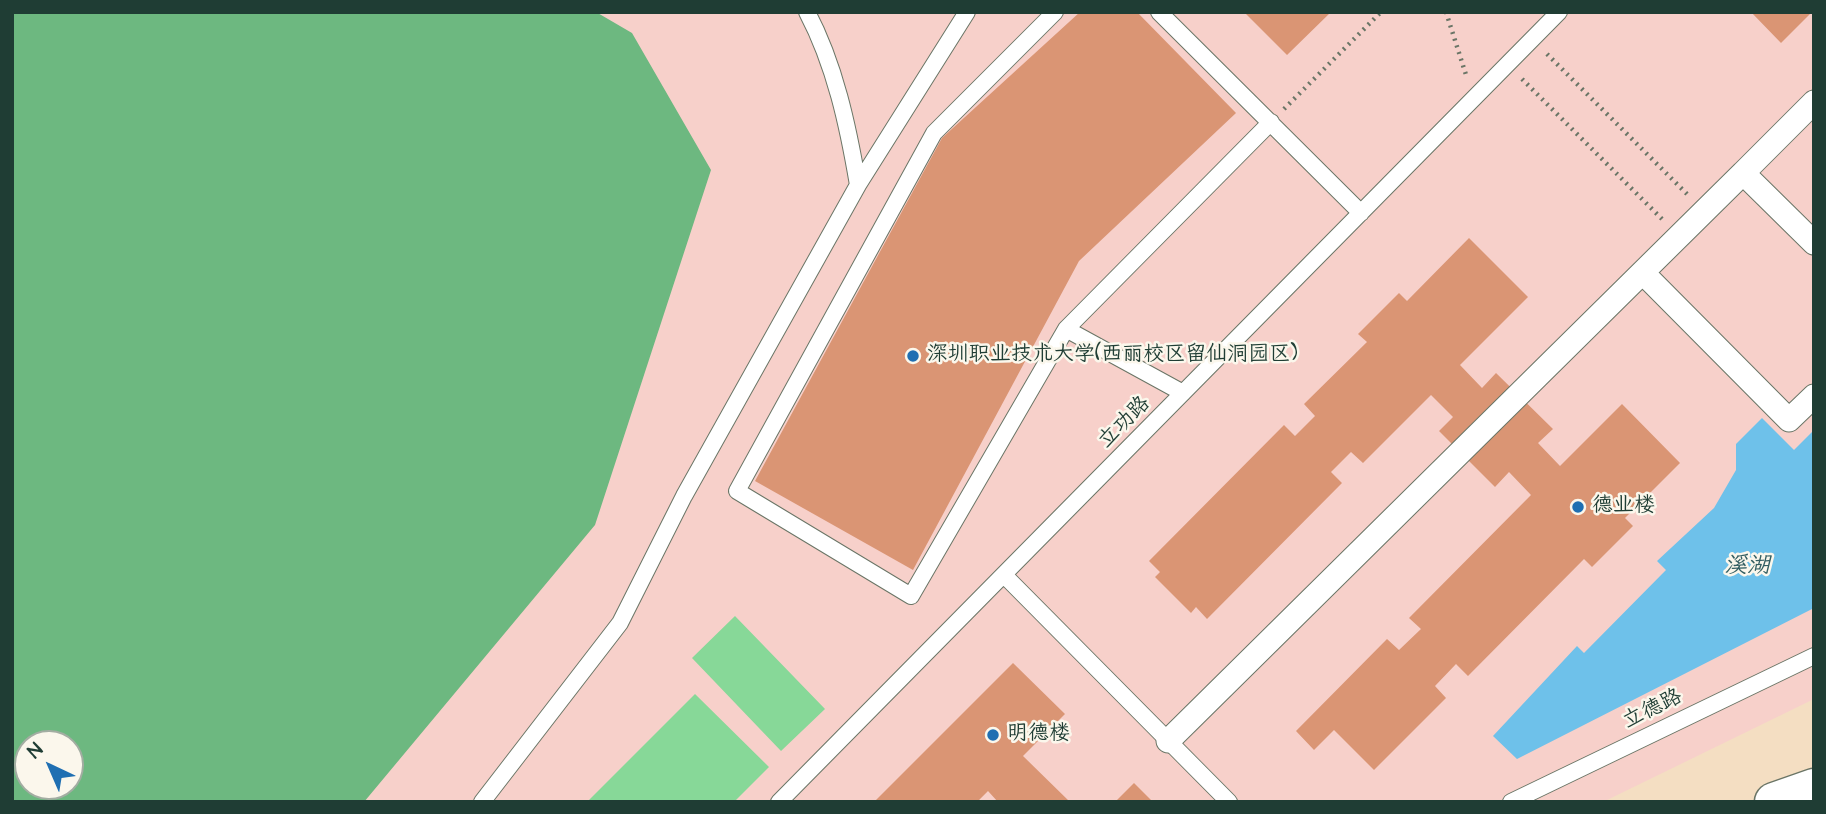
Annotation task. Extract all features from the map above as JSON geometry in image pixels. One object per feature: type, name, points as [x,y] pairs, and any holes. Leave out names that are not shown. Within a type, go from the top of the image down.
[{"type":"main road","points":[[1774,802],[1814,788]]},
{"type":"street","points":[[1168,741],[1814,102]]},
{"type":"street","points":[[1743,173],[1814,243]]},
{"type":"street","points":[[1643,274],[1789,420],[1814,396]]},
{"type":"lane","points":[[807,12],[835,84],[848,128],[858,184]]},
{"type":"lane","points":[[482,802],[620,623],[684,496],[858,184],[967,12]]},
{"type":"lane","points":[[1055,12],[934,133],[737,491],[911,596],[1066,330],[1271,122]]},
{"type":"lane","points":[[1159,12],[1361,214]]},
{"type":"lane","name":"立功路","points":[[779,802],[1559,12]]},
{"type":"lane","points":[[1066,330],[1183,393]]},
{"type":"lane","points":[[1004,575],[1229,802]]},
{"type":"lane","name":"立德路","points":[[1511,802],[1814,656]]},
{"type":"path","points":[[1271,122],[1381,12]]},
{"type":"path","points":[[1446,12],[1473,100]]},
{"type":"path","points":[[1533,39],[1705,212]]},
{"type":"path","points":[[1508,64],[1680,237]]},
{"type":"shaded area","name":"深圳职业技术大学(西丽校区留仙洞园区)","points":[[12,12],[1814,12],[1814,699],[1603,802],[12,802]]},
{"type":"green space","points":[[12,12],[596,12],[632,33],[711,170],[595,525],[364,802],[12,802]]},
{"type":"green space","points":[[735,616],[825,709],[781,751],[692,658]]},
{"type":"green space","points":[[695,694],[769,767],[734,802],[587,802]]},
{"type":"water","name":"溪湖","points":[[1762,418],[1794,450],[1814,430],[1814,608],[1517,759],[1493,736],[1577,646],[1584,653],[1666,570],[1657,561],[1714,508],[1736,470],[1736,444]]},
{"type":"building","points":[[1080,12],[1137,12],[1236,113],[1079,261],[913,570],[755,481],[942,138]]},
{"type":"building","points":[[1244,12],[1331,12],[1287,55]]},
{"type":"building","points":[[1751,12],[1812,12],[1781,43]]},
{"type":"building","name":"德业楼","points":[[1469,238],[1528,297],[1460,365],[1482,388],[1496,373],[1553,429],[1538,443],[1560,466],[1622,404],[1680,463],[1625,518],[1633,526],[1592,567],[1584,559],[1468,676],[1456,664],[1435,686],[1446,698],[1374,770],[1334,730],[1314,750],[1296,731],[1387,639],[1399,650],[1421,629],[1409,618],[1531,495],[1509,472],[1495,487],[1439,431],[1453,417],[1431,395],[1363,463],[1351,452],[1331,472],[1342,483],[1207,619],[1196,607],[1191,613],[1155,577],[1160,572],[1149,561],[1284,425],[1295,436],[1315,416],[1304,404],[1367,342],[1358,334],[1399,293],[1407,301]]},
{"type":"building","name":"明德楼","points":[[1013,663],[1065,714],[1023,756],[1070,802],[998,802],[988,791],[977,802],[874,802]]},
{"type":"building","points":[[1134,783],[1153,802],[1115,802]]},
{"type":"place","name":"深圳职业技术大学(西丽校区留仙洞园区)","points":[[913,356]]},
{"type":"place","name":"德业楼","points":[[1578,507]]},
{"type":"place","name":"明德楼","points":[[993,735]]}]
